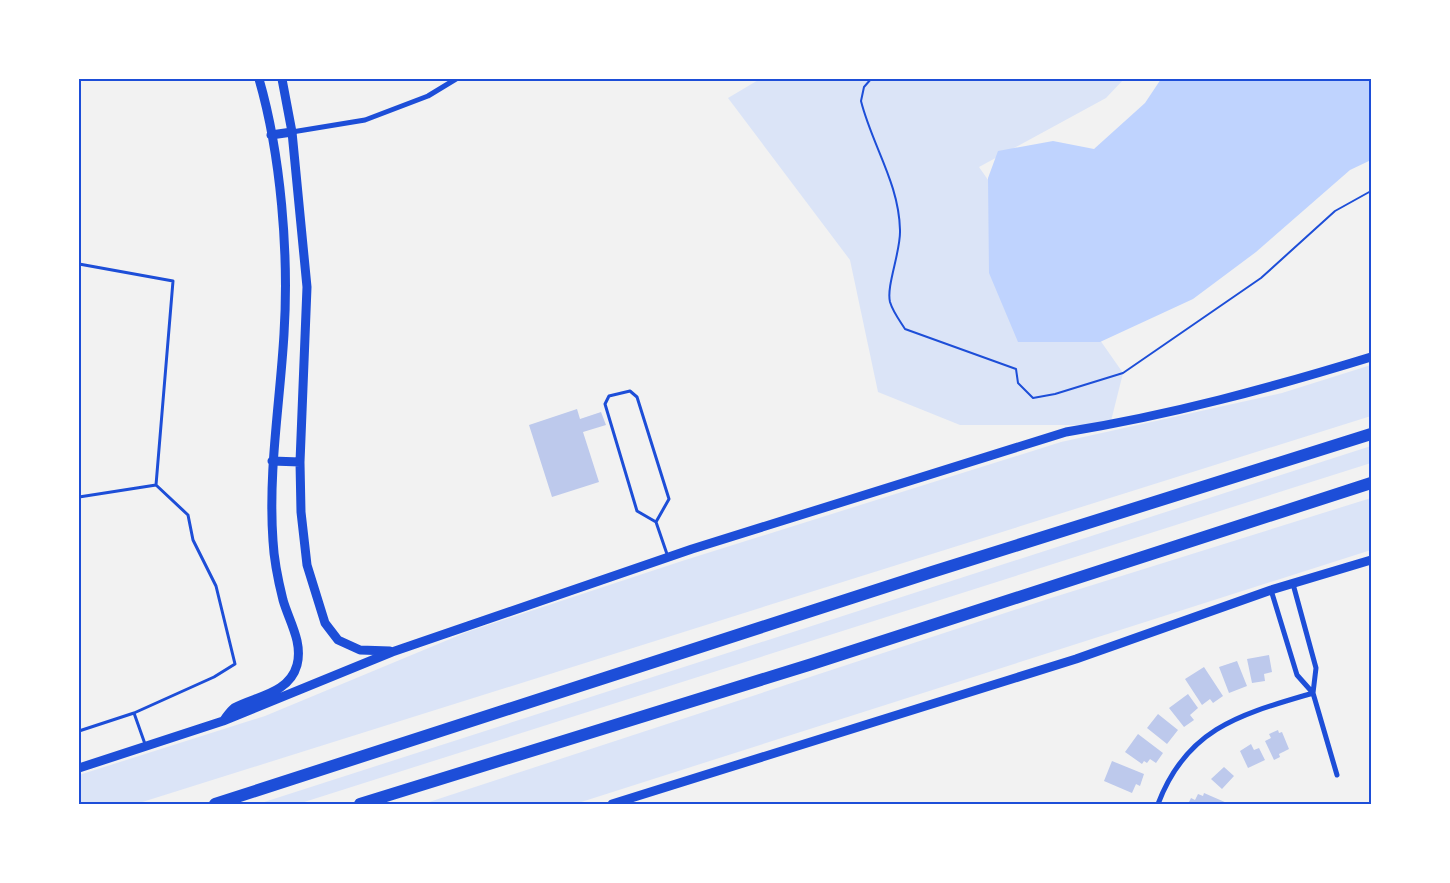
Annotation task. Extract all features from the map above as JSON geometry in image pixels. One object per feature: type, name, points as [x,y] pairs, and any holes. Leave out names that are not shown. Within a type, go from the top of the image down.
[{"type":"highway","points":[[215,804],[932,572],[1371,434]]},
{"type":"highway","points":[[360,804],[812,664],[1371,483]]},
{"type":"main road","points":[[223,721],[233,709],[274,692],[288,681],[296,667],[299,652],[274,563],[271,521],[272,461],[284,332],[285,261],[271,135],[260,79]]},
{"type":"main road","points":[[282,79],[292,132],[307,287],[300,462],[301,512],[307,565],[325,623],[338,640],[360,650],[392,652]]},
{"type":"main road","points":[[271,135],[292,132]]},
{"type":"main road","points":[[79,768],[223,721],[392,652],[668,558],[1066,432],[1110,425],[1261,391],[1371,357]]},
{"type":"main road","points":[[272,461],[300,462]]},
{"type":"main road","points":[[612,804],[1076,659],[1271,590],[1371,560]]},
{"type":"street","points":[[292,132],[365,120],[428,96],[456,79]]},
{"type":"street","points":[[1293,584],[1316,668],[1313,693],[1337,775]]},
{"type":"street","points":[[1271,590],[1297,675],[1313,693]]},
{"type":"street","points":[[1158,804],[1170,776],[1185,756],[1204,738],[1250,712],[1313,693]]},
{"type":"lane","points":[[79,264],[173,280],[156,485]]},
{"type":"lane","points":[[656,522],[668,499],[637,397],[630,392],[609,396],[605,404],[637,512],[656,522],[668,558]]},
{"type":"lane","points":[[79,497],[156,485]]},
{"type":"lane","points":[[79,731],[134,713],[214,678],[235,664],[216,586],[193,540],[188,515],[156,485]]},
{"type":"lane","points":[[134,713],[146,747]]},
{"type":"path","points":[[871,79],[864,87],[861,101],[892,186],[899,217],[900,248],[890,296],[894,311],[904,329],[1016,368],[1018,383],[1033,398],[1055,394],[1123,373],[1261,278],[1335,211],[1371,191]]},
{"type":"shaded area","points":[[760,79],[1124,79],[1106,98],[979,167],[1123,373],[1110,425],[960,425],[878,392],[850,260],[728,98]]},
{"type":"shaded area","points":[[1371,365],[1371,416],[136,804],[79,804],[79,775],[265,716],[467,632],[682,561],[1061,442],[1282,393]]},
{"type":"shaded area","points":[[1371,446],[1371,463],[298,804],[258,804]]},
{"type":"shaded area","points":[[1371,498],[1371,550],[575,804],[423,804],[1051,598]]},
{"type":"water","points":[[1161,79],[1371,79],[1371,160],[1350,170],[1256,252],[1193,299],[1100,342],[1018,342],[989,273],[988,178],[998,151],[1053,141],[1094,149],[1145,103]]},
{"type":"building","points":[[577,409],[580,419],[601,412],[606,425],[583,432],[599,482],[552,497],[529,425]]},
{"type":"building","points":[[1269,655],[1272,672],[1264,674],[1265,681],[1252,683],[1247,659]]},
{"type":"building","points":[[1237,661],[1247,686],[1229,693],[1219,667]]},
{"type":"building","points":[[1204,667],[1223,696],[1213,703],[1210,699],[1202,705],[1185,679]]},
{"type":"building","points":[[1188,694],[1198,708],[1190,715],[1194,720],[1184,727],[1169,708]]},
{"type":"building","points":[[1158,714],[1178,730],[1167,744],[1147,728]]},
{"type":"building","points":[[1278,730],[1279,733],[1282,732],[1289,749],[1279,754],[1280,757],[1274,760],[1265,741],[1271,738],[1269,734]]},
{"type":"building","points":[[1138,734],[1163,753],[1156,763],[1150,759],[1147,763],[1144,761],[1142,764],[1125,752]]},
{"type":"building","points":[[1251,744],[1254,750],[1259,748],[1265,760],[1248,768],[1240,751]]},
{"type":"building","points":[[1112,761],[1144,774],[1140,786],[1136,784],[1132,793],[1104,781]]},
{"type":"building","points":[[1224,767],[1234,776],[1222,789],[1211,779]]},
{"type":"building","points":[[1204,793],[1227,803],[1188,804],[1191,798],[1195,800],[1198,794],[1203,796]]}]
